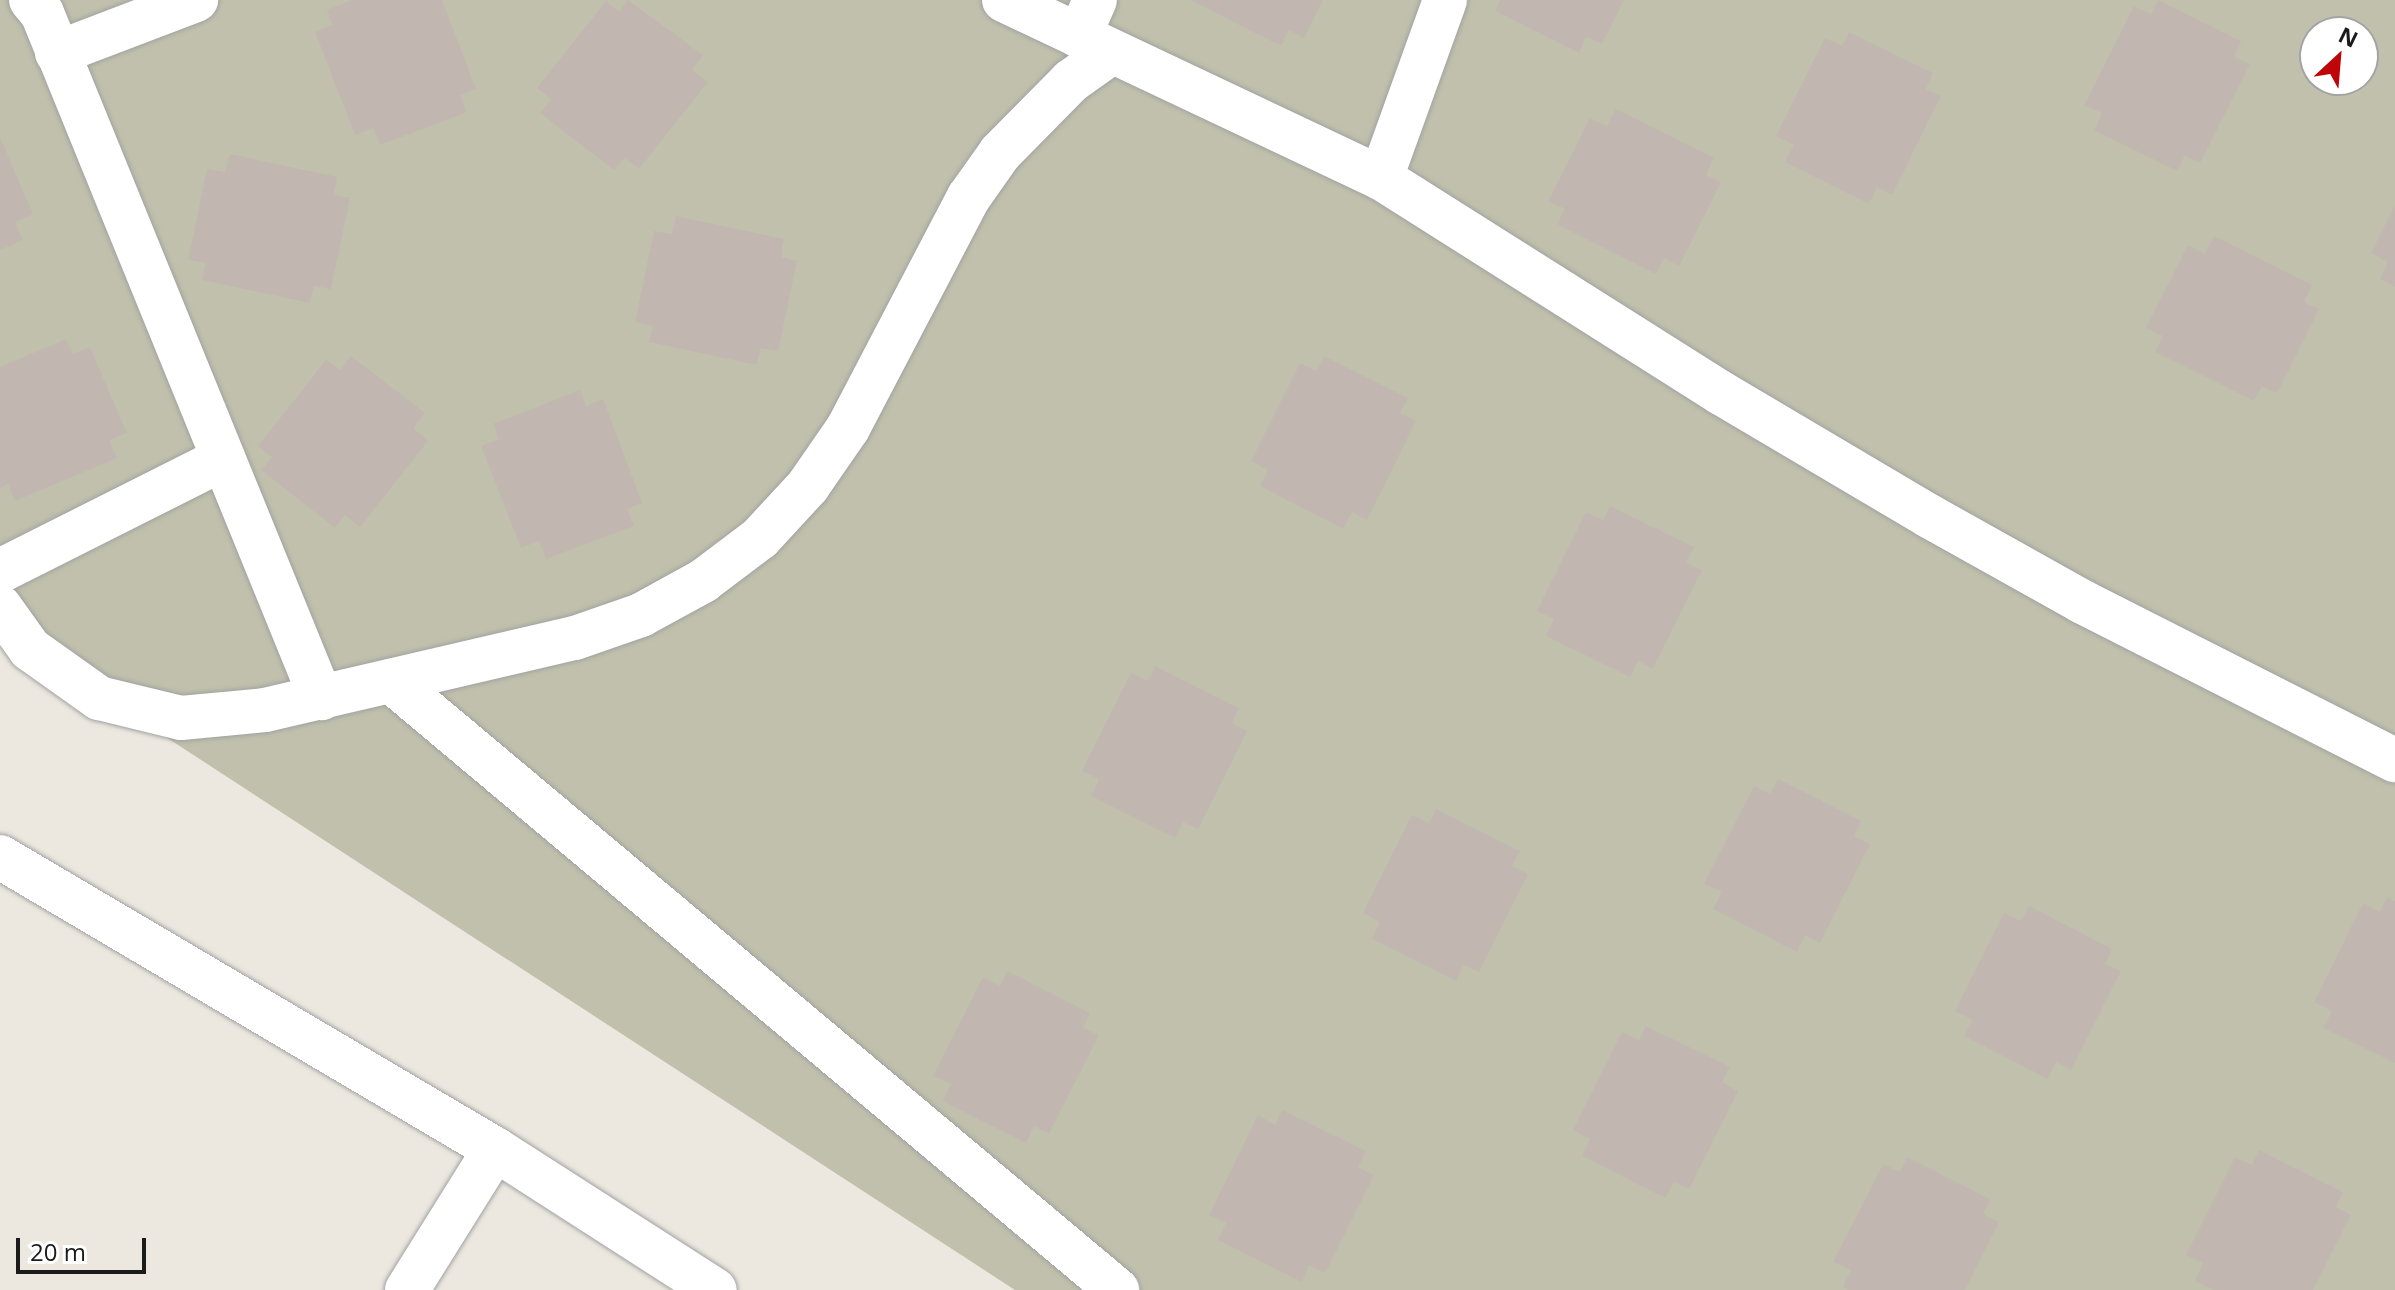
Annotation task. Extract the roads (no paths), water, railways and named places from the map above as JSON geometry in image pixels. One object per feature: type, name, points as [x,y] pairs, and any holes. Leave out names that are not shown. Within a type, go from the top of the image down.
[{"type":"street","points":[[31,0],[57,53],[321,698]]},
{"type":"street","points":[[57,53],[196,0]]},
{"type":"street","points":[[1004,0],[1095,29],[1381,178],[1721,393],[1929,516],[2083,602],[2395,760]]},
{"type":"street","points":[[1381,178],[1445,0]]},
{"type":"street","points":[[0,607],[30,649],[99,698],[181,718],[265,710],[321,698],[575,638],[641,615],[703,581],[760,538],[808,486],[848,428],[969,197],[1000,153],[1071,81],[1095,29]]},
{"type":"street","points":[[0,571],[223,459]]},
{"type":"street","points":[[391,681],[1117,1290]]},
{"type":"street","points":[[0,857],[495,1149],[715,1290]]},
{"type":"street","points":[[407,1290],[495,1149]]}]
